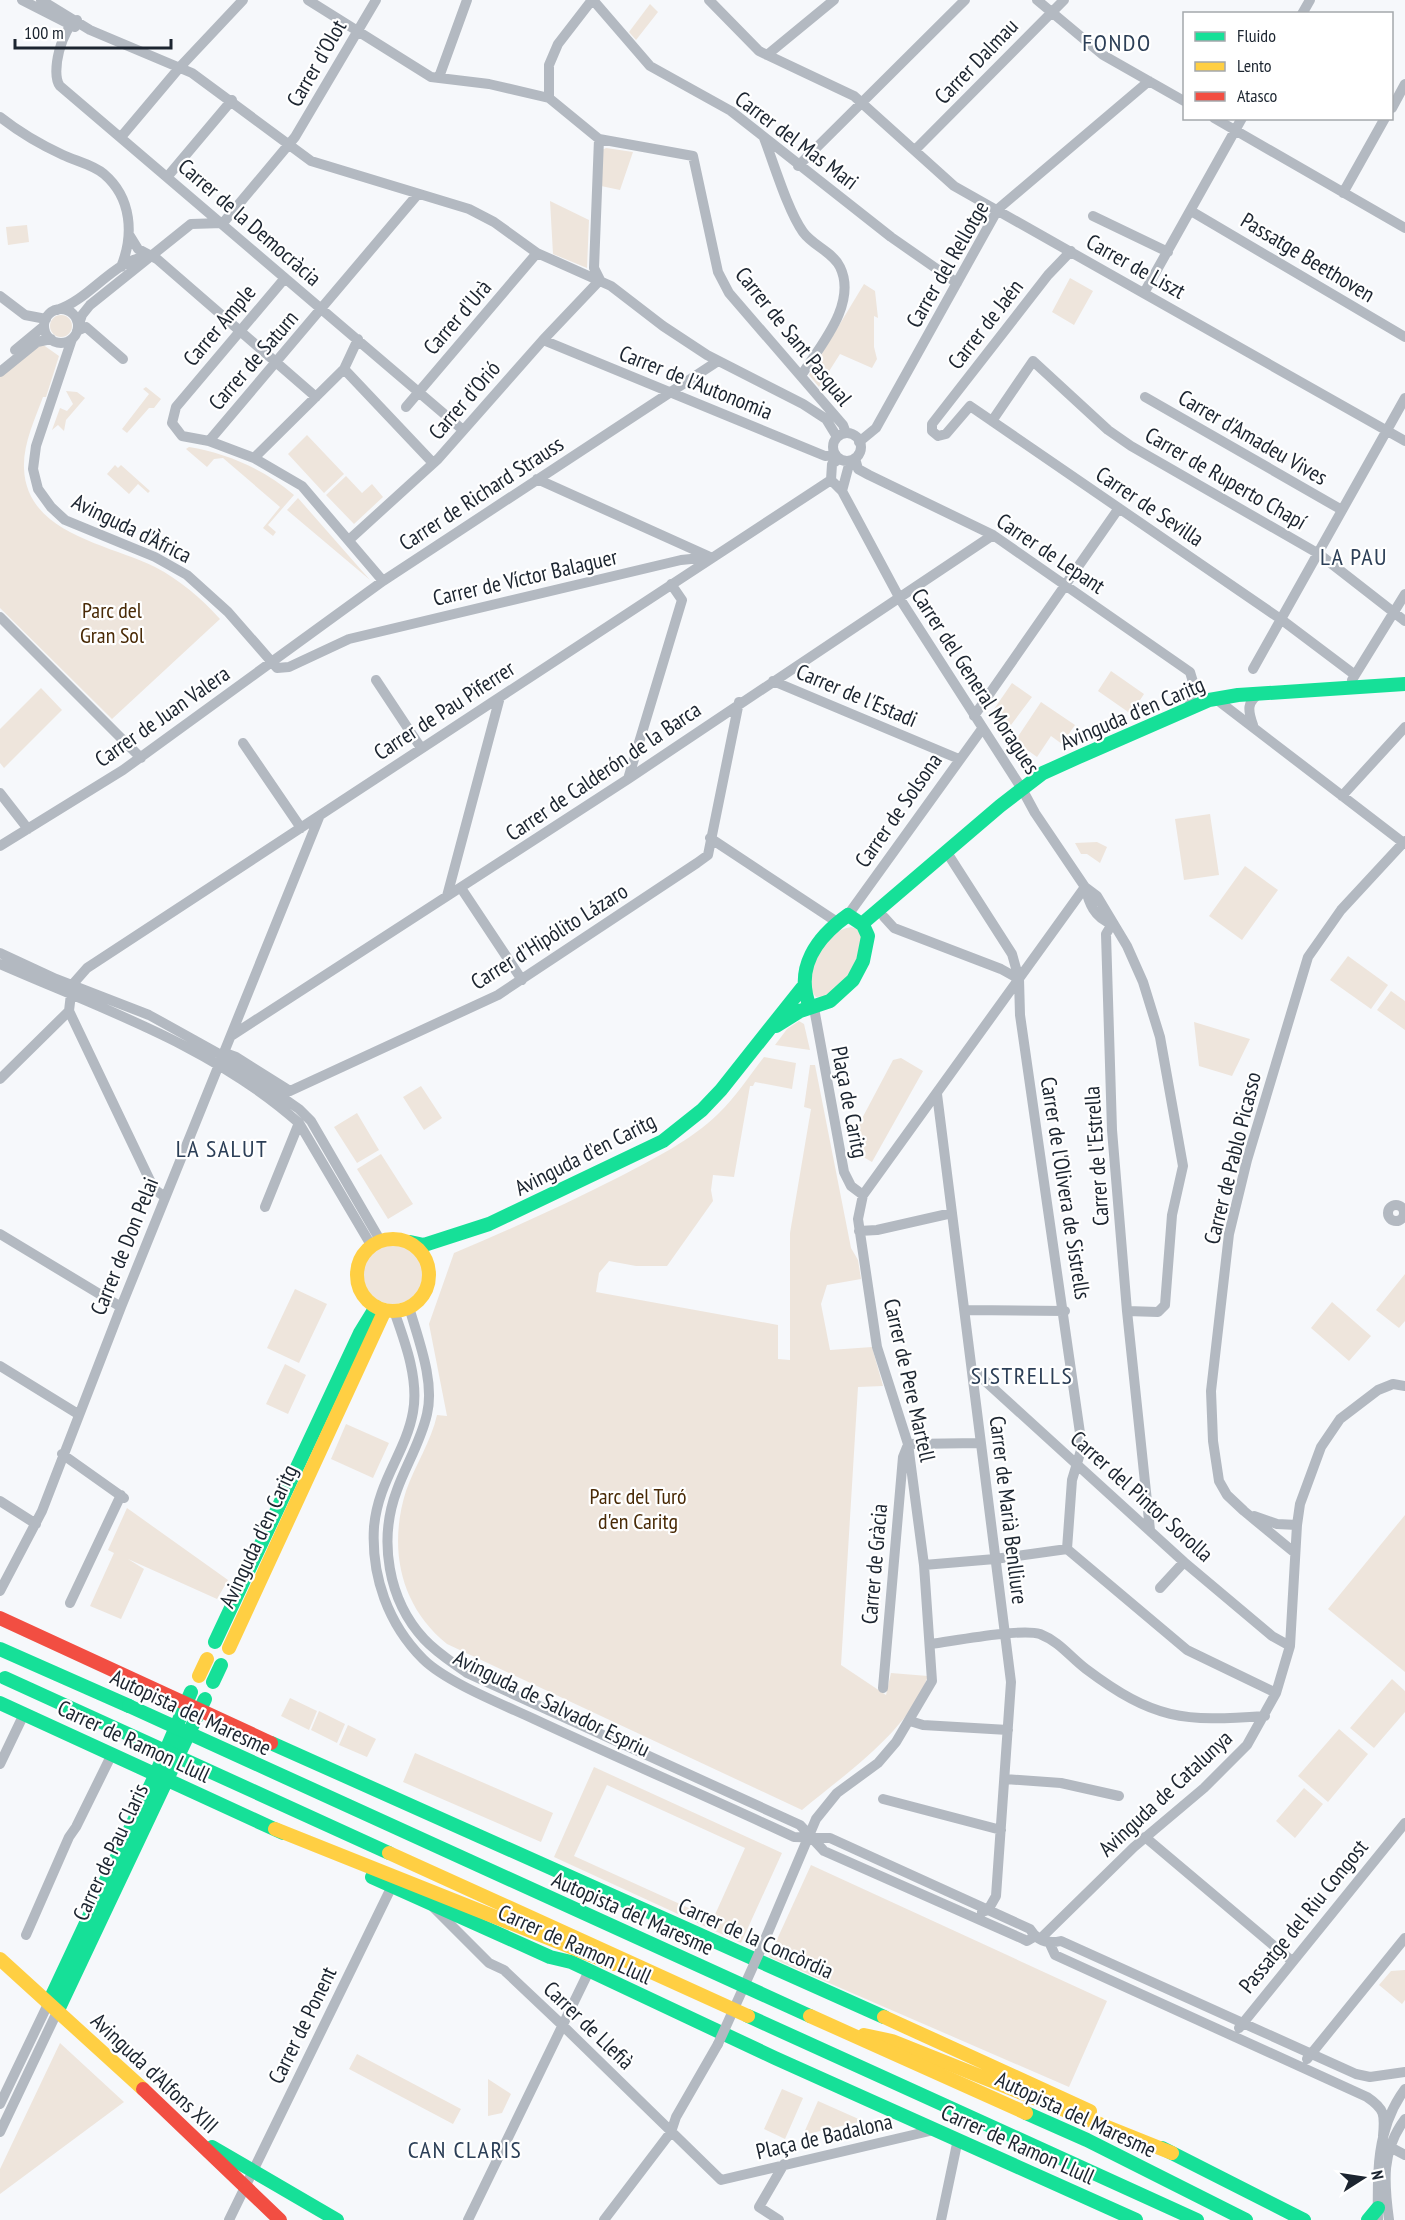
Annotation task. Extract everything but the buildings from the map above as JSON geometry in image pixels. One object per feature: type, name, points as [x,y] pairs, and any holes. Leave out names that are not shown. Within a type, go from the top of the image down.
[{"type":"main road","name":"Avinguda d'en Caritg","points":[[866,929],[946,851],[1043,773],[1216,699],[1261,693],[1405,684]]},
{"type":"main road","name":"Avinguda d'en Caritg","points":[[866,929],[884,917],[914,880]]},
{"type":"main road","points":[[812,1008],[802,988],[806,966],[816,944],[842,918],[866,929]]},
{"type":"main road","name":"Avinguda d'en Caritg","points":[[766,1034],[784,1019],[839,995],[857,976],[868,947],[866,929]]},
{"type":"main road","name":"Avinguda d'en Caritg","points":[[410,1242],[424,1245],[489,1224],[663,1141],[702,1110],[802,988]]},
{"type":"main road","name":"Avinguda d'en Caritg","points":[[429,1269],[439,1250],[454,1237]]},
{"type":"main road","points":[[390,1238],[410,1242],[419,1249],[429,1269],[424,1293],[409,1307],[385,1309],[364,1297],[356,1275],[358,1264],[375,1243],[390,1238]]},
{"type":"main road","name":"Avinguda d'en Caritg","points":[[215,1642],[360,1334],[385,1309]]},
{"type":"main road","name":"Avinguda d'en Caritg","points":[[229,1648],[385,1309]]},
{"type":"main road","name":"Carrer de la Concòrdia","points":[[0,1618],[188,1698],[1042,2088],[1304,2220]]},
{"type":"main road","name":"Autopista del Maresme","points":[[0,1649],[529,1890],[1087,2140],[1246,2220]]},
{"type":"main road","points":[[199,1676],[207,1659]]},
{"type":"main road","points":[[213,1682],[221,1665]]},
{"type":"main road","name":"Autopista del Maresme","points":[[0,1675],[1197,2220]]},
{"type":"main road","name":"Carrer de Pau Claris","points":[[160,1778],[188,1698]]},
{"type":"main road","name":"Carrer de Ramon Llull","points":[[0,1703],[275,1829],[392,1886],[550,1957],[571,1962],[1136,2220]]},
{"type":"main road","name":"Carrer de Pau Claris","points":[[53,2006],[160,1778],[202,1705]]},
{"type":"main road","points":[[275,1829],[611,1963],[683,1985]]},
{"type":"main road","name":"Avinguda d'Alfons XIII","points":[[0,1959],[195,2138],[249,2179],[280,2220]]},
{"type":"main road","points":[[851,2033],[892,2041],[1172,2153]]},
{"type":"main road","points":[[249,2179],[267,2178],[337,2220]]},
{"type":"main road","points":[[1368,2220],[1378,2214]]},
{"type":"street","points":[[22,0],[180,67],[232,100],[287,145],[311,161],[469,209],[494,222],[537,253],[600,280],[624,294],[663,326],[718,361],[803,404],[826,419],[841,435],[854,435],[860,442],[860,451],[832,464],[831,480]]},
{"type":"street","points":[[41,0],[73,23]]},
{"type":"street","points":[[121,137],[180,67],[243,0]]},
{"type":"street","points":[[308,0],[431,76],[489,84],[549,98],[599,139],[594,268],[600,280]]},
{"type":"street","name":"Carrer d'Olot","points":[[222,223],[295,137],[376,0]]},
{"type":"street","points":[[439,77],[467,0]]},
{"type":"street","points":[[549,98],[549,65],[558,44],[593,0]]},
{"type":"street","name":"Carrer del Mas Mari","points":[[593,0],[650,66],[731,111],[798,166],[957,283]]},
{"type":"street","name":"Carrer de Liszt","points":[[710,0],[759,51],[846,91],[954,186],[1405,441]]},
{"type":"street","points":[[767,55],[834,0]]},
{"type":"street","points":[[798,166],[965,0]]},
{"type":"street","points":[[1036,0],[1103,55],[1183,100]]},
{"type":"street","name":"Carrer Dalmau","points":[[915,150],[1064,0]]},
{"type":"street","name":"Carrer de la Democràcia","points":[[73,23],[66,30],[55,75],[56,81],[463,430]]},
{"type":"street","name":"Carrer del Rellotge","points":[[860,442],[876,428],[998,209],[1149,81]]},
{"type":"street","points":[[1393,106],[1405,84]]},
{"type":"street","points":[[168,176],[232,100]]},
{"type":"street","points":[[0,117],[44,146],[103,173],[118,190],[126,208],[130,236],[138,249],[152,256],[316,396]]},
{"type":"street","points":[[1217,120],[1405,228]]},
{"type":"street","points":[[1144,293],[1241,120]]},
{"type":"street","points":[[1343,193],[1384,120]]},
{"type":"street","points":[[764,138],[802,231],[840,266],[844,282],[843,298],[837,318],[801,376]]},
{"type":"street","name":"Carrer de Sant Pasqual","points":[[599,139],[693,156],[718,272],[729,293],[831,414],[843,425],[841,435]]},
{"type":"street","name":"Carrer de Saturn","points":[[209,441],[418,194]]},
{"type":"street","name":"Passatge Beethoven","points":[[1191,211],[1405,337]]},
{"type":"street","points":[[1093,216],[1168,252]]},
{"type":"street","name":"Avinguda d'Àfrica","points":[[222,223],[191,225],[90,305],[82,315],[36,446],[33,469],[38,489],[51,507],[65,520],[155,557],[187,575],[228,612],[269,662]]},
{"type":"street","points":[[121,267],[130,236]]},
{"type":"street","name":"Carrer de Jaén","points":[[932,424],[1048,275],[1071,251]]},
{"type":"street","name":"Carrer d'Urà","points":[[406,407],[537,253]]},
{"type":"street","points":[[0,363],[57,310],[84,298],[121,267],[136,258],[152,256]]},
{"type":"street","name":"Carrer Ample","points":[[209,441],[187,438],[174,429],[171,418],[174,410],[285,278]]},
{"type":"street","name":"Carrer d'Orió","points":[[350,539],[433,463],[600,280]]},
{"type":"street","points":[[0,296],[25,315],[45,322]]},
{"type":"street","points":[[57,310],[71,313],[75,332]]},
{"type":"street","points":[[25,315],[33,334]]},
{"type":"street","points":[[45,322],[51,339]]},
{"type":"street","points":[[0,372],[37,342],[51,339],[61,343],[86,327],[123,359]]},
{"type":"street","points":[[254,458],[345,369],[358,339]]},
{"type":"street","name":"Carrer de l'Autonomia","points":[[543,340],[825,456],[845,458]]},
{"type":"street","name":"Carrer de Richard Strauss","points":[[269,662],[383,581],[718,361]]},
{"type":"street","name":"Carrer de Ruperto Chapí","points":[[992,421],[1033,361],[1108,430],[1131,447],[1319,554],[1405,621]]},
{"type":"street","points":[[345,369],[433,463]]},
{"type":"street","name":"Carrer d'Amadeu Vives","points":[[1145,397],[1342,510]]},
{"type":"street","points":[[1253,669],[1405,399]]},
{"type":"street","points":[[803,404],[831,414]]},
{"type":"street","name":"Carrer de Sevilla","points":[[932,424],[932,431],[938,436],[946,434],[970,406],[1282,620],[1355,675]]},
{"type":"street","points":[[841,435],[833,447],[845,458]]},
{"type":"street","points":[[209,441],[254,458],[302,486],[350,539],[383,581]]},
{"type":"street","points":[[842,491],[845,458]]},
{"type":"street","name":"Carrer de Lepant","points":[[845,458],[869,475],[993,535],[1190,672],[1193,682],[1189,709]]},
{"type":"street","points":[[537,479],[711,557]]},
{"type":"street","name":"Carrer del General Moragues","points":[[831,480],[842,491],[900,599],[981,729],[1085,887],[1089,907],[1105,922],[1112,924],[1127,946],[1143,982],[1160,1037],[1183,1166],[1172,1215],[1165,1305],[1158,1312],[1127,1311]]},
{"type":"street","name":"Carrer de Pau Piferrer","points":[[71,991],[87,968],[831,480]]},
{"type":"street","points":[[974,716],[1119,508]]},
{"type":"street","name":"Carrer de Calderón de la Barca","points":[[231,1036],[628,779],[993,535]]},
{"type":"street","name":"Carrer de Víctor Balaguer","points":[[269,662],[277,668],[289,667],[349,639],[681,560],[711,557]]},
{"type":"street","points":[[628,779],[682,600],[671,584]]},
{"type":"street","points":[[1348,688],[1405,594]]},
{"type":"street","points":[[0,617],[141,758]]},
{"type":"street","name":"Carrer de Juan Valera","points":[[0,846],[141,758],[218,704],[269,662]]},
{"type":"street","points":[[376,680],[421,748]]},
{"type":"street","name":"Carrer de l'Estadi","points":[[773,681],[958,759]]},
{"type":"street","points":[[1253,726],[1248,709],[1253,698],[1261,693]]},
{"type":"street","points":[[447,896],[500,697]]},
{"type":"street","points":[[1216,699],[1405,843]]},
{"type":"street","name":"Carrer d'Hipólito Lázaro","points":[[223,1058],[237,1057],[290,1091],[498,995],[697,863],[708,855],[740,702]]},
{"type":"street","points":[[1342,796],[1405,727]]},
{"type":"street","name":"Carrer de Solsona","points":[[842,918],[981,729]]},
{"type":"street","points":[[243,743],[301,828]]},
{"type":"street","points":[[0,793],[28,829]]},
{"type":"street","name":"Carrer de Don Pelai","points":[[0,1591],[36,1524],[165,1197],[321,814]]},
{"type":"street","points":[[710,838],[842,918]]},
{"type":"street","name":"Carrer de Pablo Picasso","points":[[1295,1553],[1227,1495],[1219,1481],[1212,1441],[1211,1391],[1229,1234],[1247,1160],[1308,957],[1341,910],[1405,843]]},
{"type":"street","name":"Carrer de l'Olivera de Sistrells","points":[[946,851],[1012,954],[1019,980],[1020,1015],[1082,1437],[1078,1464],[1072,1480],[1067,1549]]},
{"type":"street","name":"Carrer de Pere Martell","points":[[604,2220],[671,2132],[676,2117],[718,2044],[816,1819],[837,1794],[878,1763],[896,1742],[932,1681],[924,1565],[908,1444],[877,1347],[859,1231],[859,1208],[863,1195],[1085,887]]},
{"type":"street","points":[[461,888],[522,980]]},
{"type":"street","points":[[884,917],[894,928],[1001,969],[1019,980]]},
{"type":"street","name":"Carrer de l'Estrella","points":[[1112,924],[1106,934],[1112,1130],[1127,1311],[1150,1530]]},
{"type":"street","points":[[0,953],[71,991]]},
{"type":"street","points":[[0,964],[71,991],[223,1058],[299,1109],[311,1121],[375,1243]]},
{"type":"street","points":[[71,991],[69,1011],[154,1189],[165,1197]]},
{"type":"street","name":"Plaça de Caritg","points":[[812,1008],[844,1172],[851,1186],[863,1195]]},
{"type":"street","points":[[0,1079],[69,1011]]},
{"type":"street","points":[[223,1058],[299,1124],[375,1243]]},
{"type":"street","name":"Carrer de Marià Benlliure","points":[[937,1094],[1011,1682],[996,1896],[988,1910]]},
{"type":"street","points":[[265,1207],[299,1124]]},
{"type":"street","points":[[859,1231],[878,1230],[952,1213]]},
{"type":"street","points":[[0,1234],[121,1307]]},
{"type":"street","name":"Avinguda de Salvador Espriu","points":[[409,1307],[424,1365],[429,1393],[428,1413],[396,1491],[387,1526],[387,1550],[397,1596],[423,1638],[440,1654],[467,1673],[800,1825],[808,1837],[824,1851],[969,1916],[1027,1941],[1061,1941],[1356,2074],[1370,2077],[1405,2072]]},
{"type":"street","name":"Avinguda de Salvador Espriu","points":[[385,1309],[412,1376],[414,1397],[409,1424],[382,1486],[375,1515],[373,1547],[378,1580],[385,1603],[403,1635],[424,1661],[484,1696],[794,1837],[830,1838],[1030,1929],[1054,1955],[1367,2097],[1380,2106],[1384,2113],[1383,2136]]},
{"type":"street","points":[[964,1310],[1065,1311]]},
{"type":"street","points":[[0,1366],[78,1414]]},
{"type":"street","name":"Carrer del Pintor Sorolla","points":[[972,1369],[1184,1562],[1272,1636],[1290,1646]]},
{"type":"street","name":"Avinguda de Catalunya","points":[[1041,1940],[1145,1837],[1231,1763],[1247,1745],[1276,1693],[1290,1646],[1300,1504],[1321,1447],[1340,1419],[1378,1390],[1393,1384],[1405,1386]]},
{"type":"street","points":[[908,1444],[981,1443]]},
{"type":"street","name":"Carrer de Gràcia","points":[[883,1688],[903,1457],[908,1444]]},
{"type":"street","points":[[62,1454],[122,1496],[70,1603]]},
{"type":"street","points":[[0,1501],[36,1524]]},
{"type":"street","name":"Carrer de Pablo Picasso","points":[[1244,1511],[1277,1524],[1297,1525]]},
{"type":"street","points":[[924,1565],[995,1559],[1067,1549],[1187,1650],[1276,1693]]},
{"type":"street","points":[[1160,1588],[1184,1562]]},
{"type":"street","points":[[931,1644],[1005,1635],[1038,1634],[1063,1647],[1084,1668],[1147,1709],[1207,1720],[1265,1716]]},
{"type":"street","points":[[0,1764],[24,1714]]},
{"type":"street","points":[[910,1721],[923,1725],[1008,1730]]},
{"type":"street","points":[[26,1935],[64,1846],[112,1754]]},
{"type":"street","points":[[1005,1779],[1061,1783],[1119,1796]]},
{"type":"street","points":[[883,1799],[1001,1830]]},
{"type":"street","name":"Passatge del Riu Congost","points":[[1234,2037],[1242,2023],[1402,1826]]},
{"type":"street","points":[[1145,1837],[1292,1961]]},
{"type":"street","name":"Carrer de Ponent","points":[[228,2220],[392,1886]]},
{"type":"street","name":"Carrer de Llefià","points":[[427,1900],[489,1963],[504,1970],[722,2180]]},
{"type":"street","points":[[969,1916],[988,1910]]},
{"type":"street","points":[[1310,2054],[1405,1938]]},
{"type":"street","points":[[468,2220],[590,1971]]},
{"type":"street","points":[[0,2104],[53,2006]]},
{"type":"street","points":[[0,2132],[53,2006]]},
{"type":"street","points":[[1201,2021],[1205,2014],[1216,2019],[1223,2014]]},
{"type":"street","name":"Avinguda de Salvador Espriu","points":[[1281,2057],[1291,2054],[1306,2060],[1310,2054]]},
{"type":"street","points":[[1378,2214],[1377,2170],[1383,2136],[1400,2105],[1405,2089]]},
{"type":"street","name":"Avinguda de Salvador Espriu","points":[[1367,2097],[1400,2105]]},
{"type":"street","points":[[1389,2220],[1384,2169],[1405,2119]]},
{"type":"street","name":"Plaça de Badalona","points":[[722,2180],[935,2130]]},
{"type":"street","points":[[941,2220],[958,2139]]},
{"type":"street","points":[[1392,2149],[1405,2142]]},
{"type":"street","points":[[1392,2149],[1405,2155]]},
{"type":"street","points":[[779,2220],[759,2207],[784,2164]]},
{"type":"green space","points":[[650,4],[658,12],[636,40],[629,32]]},
{"type":"green space","points":[[606,148],[633,152],[620,190],[601,186],[602,150]]},
{"type":"green space","points":[[550,201],[589,220],[587,268],[553,254]]},
{"type":"green space","points":[[27,225],[29,242],[8,245],[6,227]]},
{"type":"green space","points":[[1070,278],[1093,291],[1074,325],[1052,312]]},
{"type":"green space","points":[[864,284],[875,291],[878,318],[874,316],[874,347],[877,359],[872,368],[840,354],[819,387],[809,375]]},
{"type":"green space","points":[[57,315],[65,315],[72,322],[72,330],[65,337],[57,337],[50,330],[50,322]]},
{"type":"green space","name":"Parc del Gran Sol","points":[[42,344],[59,356],[25,450],[24,468],[28,490],[39,508],[54,522],[73,534],[164,572],[190,590],[220,619],[112,719],[0,608],[0,376]]},
{"type":"green space","points":[[146,387],[161,399],[154,408],[149,408],[127,433],[122,429],[149,394],[143,389]]},
{"type":"green space","points":[[66,391],[77,392],[85,398],[66,420],[64,431],[58,425],[52,430],[60,408],[67,411],[73,404]]},
{"type":"green space","points":[[307,435],[344,474],[324,493],[288,454]]},
{"type":"green space","points":[[189,447],[245,464],[271,478],[294,495],[268,525],[276,532],[273,536],[263,528],[280,507],[223,458],[214,459],[207,467],[186,449]]},
{"type":"green space","points":[[115,465],[118,468],[121,465],[150,491],[148,493],[138,484],[129,494],[107,474]]},
{"type":"green space","points":[[346,476],[362,493],[372,484],[383,497],[354,524],[326,495]]},
{"type":"green space","points":[[298,498],[370,580],[287,510]]},
{"type":"green space","points":[[1111,671],[1144,694],[1131,714],[1098,691]]},
{"type":"green space","points":[[1012,683],[1032,697],[1011,725],[992,712]]},
{"type":"green space","points":[[41,688],[62,710],[4,768],[0,763],[0,729]]},
{"type":"green space","points":[[1041,702],[1075,725],[1062,744],[1051,736],[1037,757],[1015,741]]},
{"type":"green space","points":[[1210,814],[1219,875],[1184,880],[1175,819]]},
{"type":"green space","points":[[1097,842],[1107,847],[1100,863],[1087,854],[1081,854],[1075,843]]},
{"type":"green space","points":[[1245,866],[1278,890],[1242,940],[1209,916]]},
{"type":"green space","points":[[851,927],[858,929],[864,939],[853,973],[827,996],[816,997],[808,987],[821,950],[833,935]]},
{"type":"green space","points":[[1348,956],[1388,985],[1371,1009],[1330,980]]},
{"type":"green space","points":[[1391,991],[1405,1001],[1405,1030],[1377,1010]]},
{"type":"green space","points":[[799,1021],[804,1024],[810,1050],[775,1045],[787,1029]]},
{"type":"green space","points":[[1194,1022],[1250,1039],[1232,1076],[1199,1066]]},
{"type":"green space","name":"Parc del Turó d'en Caritg","points":[[764,1057],[796,1063],[792,1089],[755,1082],[753,1086],[750,1086],[734,1177],[713,1175],[711,1190],[713,1201],[667,1266],[636,1266],[609,1261],[599,1273],[596,1292],[778,1325],[778,1359],[790,1360],[790,1233],[811,1109],[804,1107],[810,1065],[815,1065],[851,1248],[858,1260],[861,1279],[827,1285],[821,1304],[830,1350],[872,1347],[883,1386],[858,1387],[841,1665],[886,1695],[891,1673],[928,1676],[919,1696],[891,1733],[856,1766],[802,1810],[447,1644],[418,1612],[402,1575],[399,1554],[398,1534],[406,1491],[431,1435],[437,1415],[447,1416],[429,1324],[454,1253],[580,1196],[647,1163],[684,1141],[724,1108]]},
{"type":"green space","points":[[901,1058],[923,1071],[872,1162],[851,1150],[849,1143],[893,1060]]},
{"type":"green space","points":[[421,1086],[442,1118],[424,1130],[403,1097]]},
{"type":"green space","points":[[357,1113],[379,1150],[357,1163],[334,1127]]},
{"type":"green space","points":[[381,1154],[413,1204],[388,1219],[357,1169]]},
{"type":"green space","points":[[393,1244],[414,1253],[423,1274],[414,1295],[393,1304],[372,1295],[363,1274],[372,1253]]},
{"type":"green space","points":[[1405,1274],[1405,1321],[1399,1328],[1376,1310]]},
{"type":"green space","points":[[295,1289],[327,1304],[299,1363],[267,1348]]},
{"type":"green space","points":[[1332,1302],[1371,1336],[1349,1361],[1311,1328]]},
{"type":"green space","points":[[285,1364],[306,1375],[288,1414],[266,1404]]},
{"type":"green space","points":[[346,1424],[389,1443],[373,1478],[331,1459]]},
{"type":"green space","points":[[127,1508],[228,1580],[217,1599],[128,1559],[144,1569],[121,1619],[90,1606],[114,1553],[108,1550]]},
{"type":"green space","points":[[1405,1515],[1405,1672],[1328,1609]]},
{"type":"green space","points":[[1392,1679],[1405,1691],[1405,1712],[1374,1748],[1350,1728]]},
{"type":"green space","points":[[290,1698],[317,1711],[309,1730],[281,1716]]},
{"type":"green space","points":[[319,1711],[345,1724],[337,1743],[311,1730]]},
{"type":"green space","points":[[348,1725],[376,1739],[367,1757],[339,1745]]},
{"type":"green space","points":[[1339,1729],[1368,1754],[1328,1802],[1298,1776]]},
{"type":"green space","points":[[415,1753],[553,1813],[541,1842],[403,1782]]},
{"type":"green space","points":[[594,1767],[782,1853],[741,1943],[554,1857]],"holes":[[[607,1785],[745,1848],[713,1919],[574,1856]]]},
{"type":"green space","points":[[1304,1788],[1323,1804],[1295,1838],[1276,1821]]},
{"type":"green space","points":[[811,1865],[1107,2001],[1069,2087],[769,1957]]},
{"type":"green space","points":[[1405,1970],[1405,2000],[1402,2004],[1379,1985],[1391,1971]]},
{"type":"green space","points":[[60,2043],[124,2102],[0,2194],[0,2169]]},
{"type":"green space","points":[[357,2054],[461,2109],[453,2124],[349,2069]]},
{"type":"green space","points":[[488,2079],[511,2094],[502,2113],[488,2116]]},
{"type":"green space","points":[[782,2089],[803,2098],[785,2139],[764,2129]]},
{"type":"green space","points":[[818,2101],[863,2121],[803,2135]]},
{"type":"traffic: fast","points":[[863,923],[1000,806],[1043,773],[1083,755],[1209,700],[1238,695],[1405,684]]},
{"type":"traffic: fast","points":[[776,1026],[800,1011],[830,1001],[853,980],[863,961],[868,936],[863,925],[848,915],[827,933],[811,955],[805,979],[810,1007]]},
{"type":"traffic: fast","points":[[410,1242],[424,1245],[489,1224],[663,1141],[702,1110],[721,1090],[802,988]]},
{"type":"traffic: fast","points":[[215,1642],[360,1333],[376,1307]]},
{"type":"traffic: fast","points":[[0,1649],[129,1706]]},
{"type":"traffic: fast","points":[[213,1682],[221,1665]]},
{"type":"traffic: fast","points":[[5,1678],[389,1853]]},
{"type":"traffic: fast","points":[[49,2002],[155,1776],[191,1692]]},
{"type":"traffic: fast","points":[[58,2010],[205,1699]]},
{"type":"traffic: fast","points":[[0,1703],[283,1833]]},
{"type":"traffic: fast","points":[[129,1706],[810,2016]]},
{"type":"traffic: fast","points":[[271,1743],[884,2017]]},
{"type":"traffic: fast","points":[[372,1877],[550,1957],[571,1962],[775,2058],[1136,2220]]},
{"type":"traffic: fast","points":[[748,2016],[1197,2220]]},
{"type":"traffic: fast","points":[[1026,2113],[1087,2140],[1246,2220]]},
{"type":"traffic: fast","points":[[212,2147],[337,2220]]},
{"type":"traffic: fast","points":[[1162,2148],[1304,2220]]},
{"type":"traffic: fast","points":[[1368,2220],[1378,2208]]},
{"type":"traffic: slow","points":[[386,1239],[400,1239],[419,1249],[429,1268],[429,1275],[429,1282],[419,1301],[400,1311],[386,1311],[367,1301],[357,1282],[357,1268],[367,1249],[386,1239]]},
{"type":"traffic: slow","points":[[229,1648],[385,1310]]},
{"type":"traffic: slow","points":[[199,1676],[207,1659]]},
{"type":"traffic: slow","points":[[275,1829],[613,1964]]},
{"type":"traffic: slow","points":[[389,1853],[748,2016]]},
{"type":"traffic: slow","points":[[0,1959],[143,2089]]},
{"type":"traffic: slow","points":[[810,2016],[1026,2113]]},
{"type":"traffic: slow","points":[[884,2017],[1090,2111]]},
{"type":"traffic: slow","points":[[864,2035],[892,2041],[1172,2153]]},
{"type":"traffic: jam","points":[[0,1618],[271,1743]]},
{"type":"traffic: jam","points":[[143,2089],[280,2220]]},
{"type":"district","name":"FONDO","points":[[1117,43]]},
{"type":"district","name":"LA PAU","points":[[1354,557]]},
{"type":"district","name":"LA SALUT","points":[[222,1149]]},
{"type":"district","name":"SISTRELLS","points":[[1022,1376]]},
{"type":"district","name":"CAN CLARIS","points":[[465,2150]]}]
